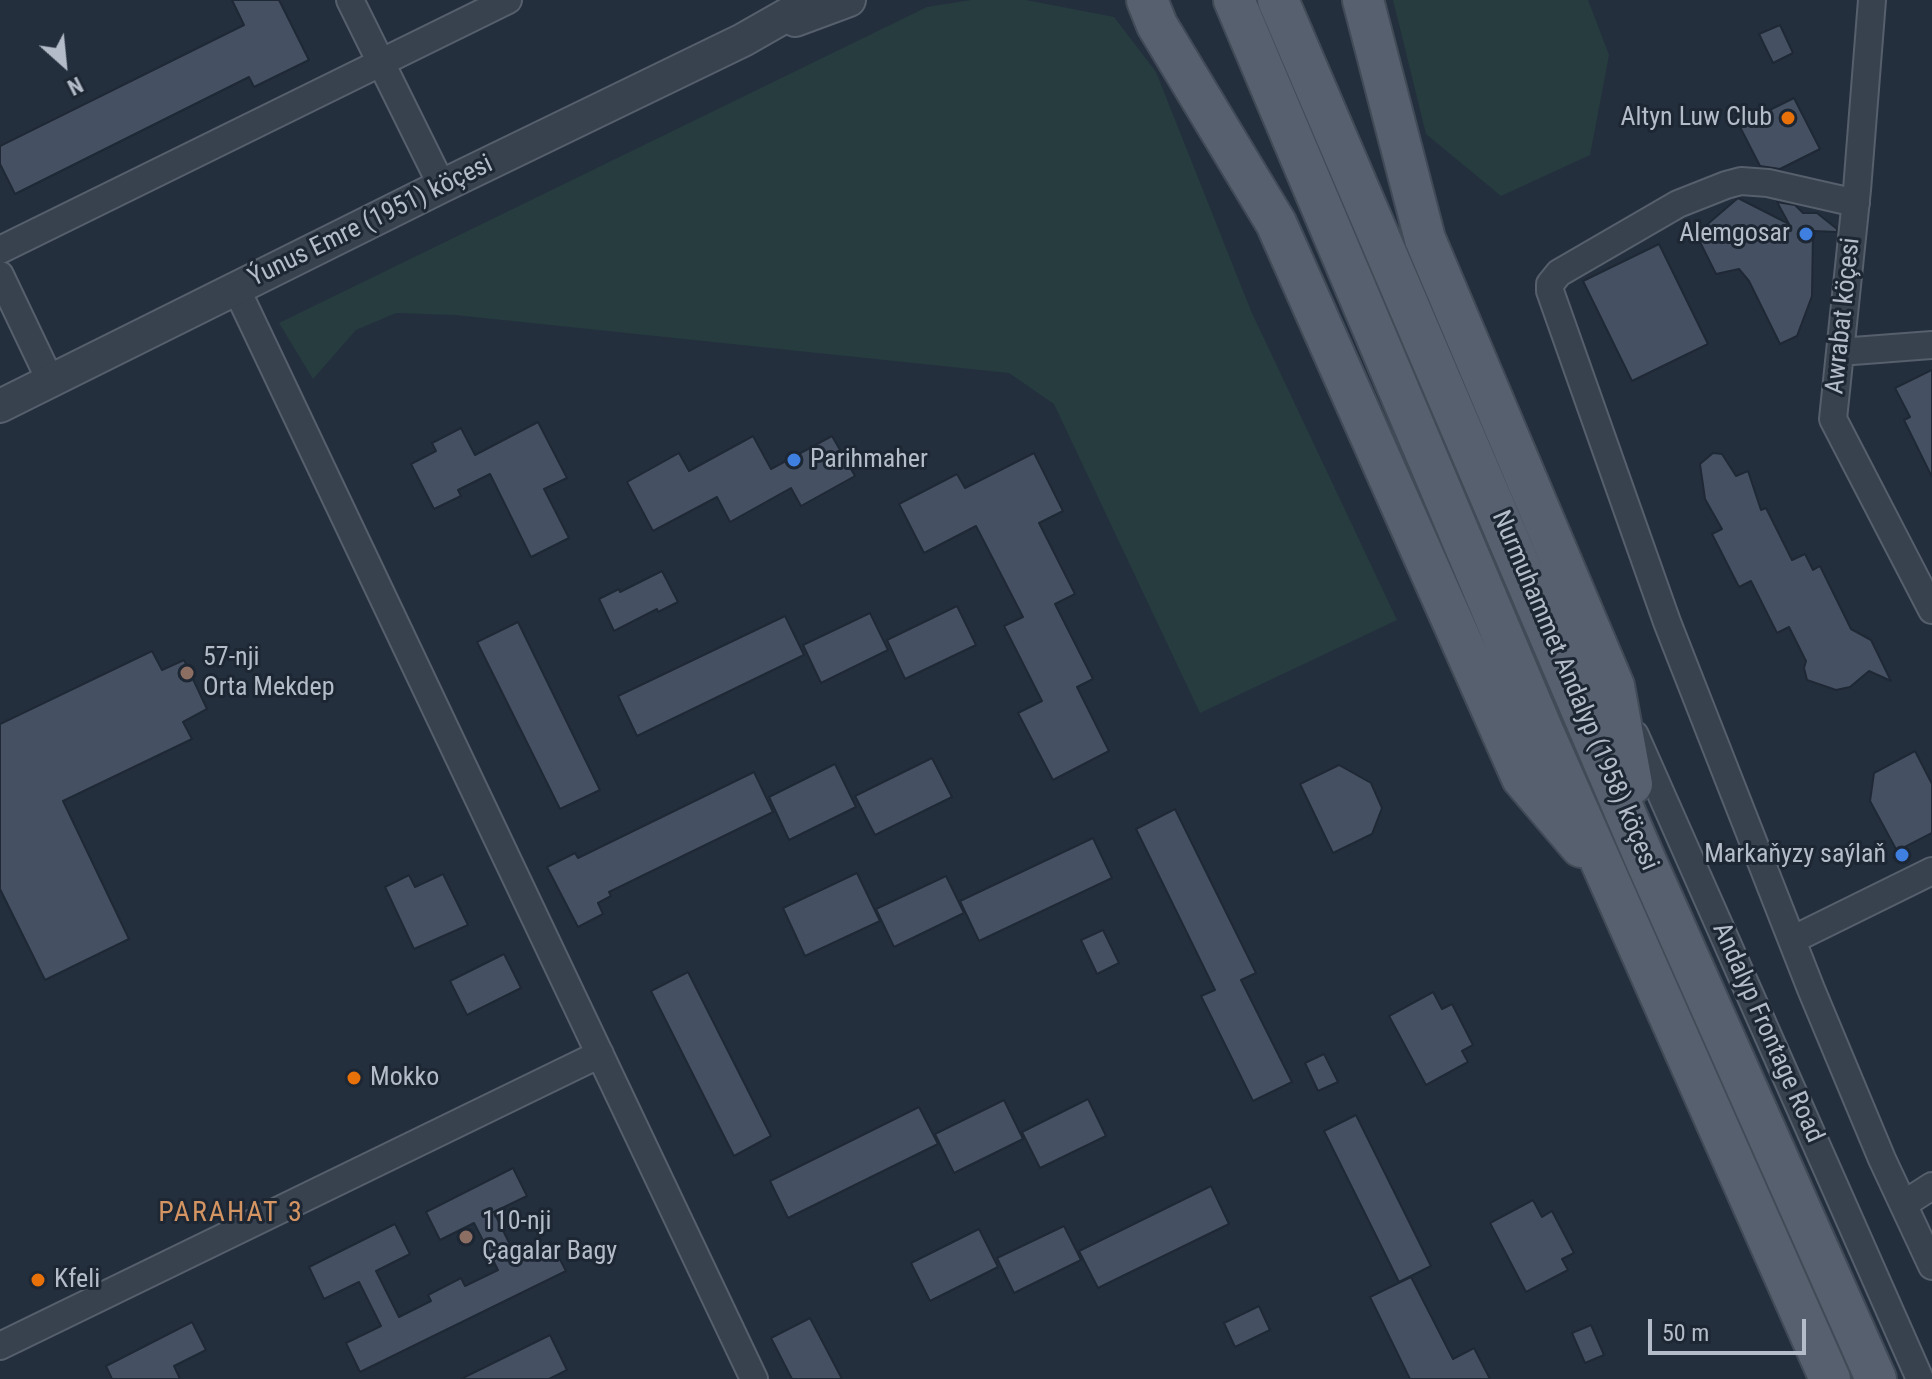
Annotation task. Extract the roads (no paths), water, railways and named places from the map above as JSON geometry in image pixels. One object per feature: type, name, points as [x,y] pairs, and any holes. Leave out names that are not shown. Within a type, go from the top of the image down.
[{"type":"main road","points":[[1124,0],[1152,12],[1276,223],[1522,778],[1607,877]]},
{"type":"main road","name":"Nurmuhammet Andalyp (1958) köçesi","points":[[1234,0],[1607,877],[1830,1379]]},
{"type":"main road","name":"Nurmuhammet Andalyp (1958) köçesi","points":[[1278,0],[1645,859],[1876,1379]]},
{"type":"main road","points":[[1363,0],[1425,239],[1614,686],[1645,859]]},
{"type":"street","points":[[350,0],[442,186]]},
{"type":"street","points":[[0,250],[508,0]]},
{"type":"street","name":"Ýunus Emre (1951) köçesi","points":[[3,397],[50,380],[743,40],[813,0]]},
{"type":"street","name":"Ýunus Emre (1951) köçesi","points":[[743,40],[849,0]]},
{"type":"street","name":"Awrabat köçesi","points":[[1872,0],[1856,203],[1833,419],[1932,610]]},
{"type":"street","points":[[1856,203],[1768,183],[1741,181],[1726,185],[1678,204],[1559,273],[1550,284],[1551,298],[1667,622],[1792,940],[1882,1159],[1932,1266]]},
{"type":"street","points":[[0,275],[50,380]]},
{"type":"street","points":[[236,288],[754,1379]]},
{"type":"street","points":[[1840,352],[1932,345]]},
{"type":"street","name":"Andalyp Frontage Road","points":[[1614,686],[1920,1379]]},
{"type":"street","points":[[1792,940],[1932,871]]},
{"type":"street","points":[[0,1346],[600,1054]]},
{"type":"street","points":[[1904,1204],[1932,1186]]},
{"type":"street","points":[[1834,1283],[1871,1269]]},
{"type":"place","name":"Altyn Luw Club","points":[[1788,118]]},
{"type":"place","name":"Alemgosar","points":[[1806,234]]},
{"type":"place","name":"Parihmaher","points":[[794,460]]},
{"type":"place","name":"57-nji Orta Mekdep","points":[[187,673]]},
{"type":"place","name":"Markaňyzy saýlaň","points":[[1902,855]]},
{"type":"place","name":"Mokko","points":[[354,1078]]},
{"type":"place","name":"110-nji Çagalar Bagy","points":[[466,1237]]},
{"type":"place","name":"Kfeli","points":[[38,1280]]},
{"type":"district","name":"PARAHAT 3","points":[[231,1214]]}]
